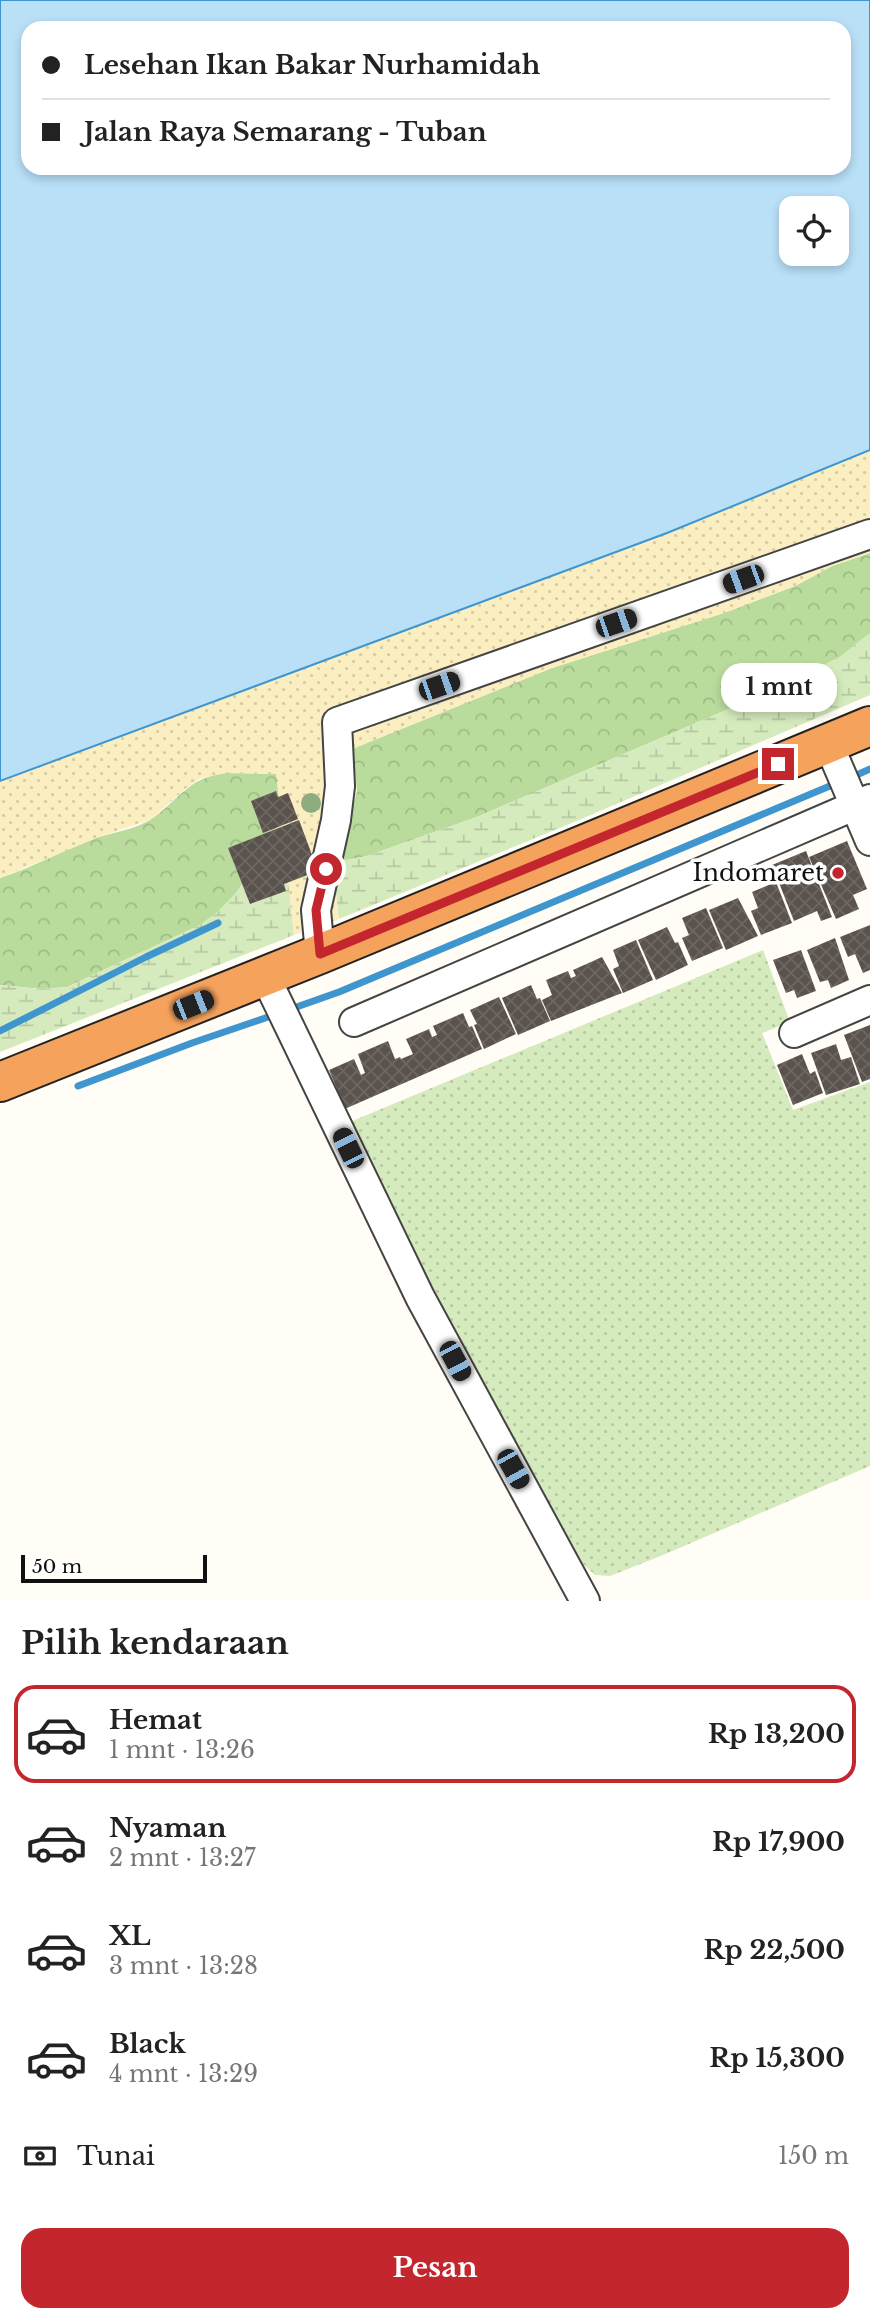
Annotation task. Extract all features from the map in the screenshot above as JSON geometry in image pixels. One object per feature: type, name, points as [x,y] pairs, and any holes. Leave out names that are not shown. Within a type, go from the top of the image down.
[{"type":"highway","points":[[0,1082],[269,986],[320,954],[831,751],[868,732]]},
{"type":"street","points":[[320,954],[316,910],[336,820],[340,786],[337,722],[870,534]]},
{"type":"street","points":[[831,751],[858,798],[870,841]]},
{"type":"street","points":[[354,1022],[858,798]]},
{"type":"street","points":[[269,986],[420,1297],[586,1601]]},
{"type":"street","points":[[794,1033],[870,1000]]},
{"type":"green space","points":[[870,553],[870,633],[840,657],[775,689],[477,817],[367,856],[341,861],[345,831],[357,791],[352,749],[552,668],[724,613],[795,586],[832,566]]},
{"type":"green space","points":[[870,633],[870,695],[339,919],[335,887],[341,861],[367,856],[477,817],[775,689],[840,657]]},
{"type":"green space","points":[[226,773],[277,774],[280,803],[276,836],[236,893],[218,912],[200,925],[67,987],[42,989],[0,985],[0,878],[99,837],[144,823],[202,779]]},
{"type":"green space","points":[[280,803],[294,935],[0,1052],[0,985],[42,989],[67,987],[200,925],[218,912],[236,893],[276,836]]},
{"type":"green space","points":[[763,950],[790,1022],[762,1033],[793,1110],[870,1082],[870,1466],[663,1555],[610,1576],[595,1575],[581,1562],[345,1124]]},
{"type":"sand","points":[[870,450],[870,553],[832,566],[795,586],[724,613],[552,668],[352,749],[357,791],[345,831],[341,866],[335,887],[339,919],[294,935],[276,774],[226,773],[201,778],[150,820],[99,837],[0,878],[0,781],[667,533]]},
{"type":"water","points":[[0,0],[870,0],[870,450],[667,533],[0,781]]},
{"type":"building","points":[[276,791],[278,797],[288,793],[298,819],[263,833],[251,801]]},
{"type":"building","points":[[299,820],[318,871],[284,884],[286,891],[250,904],[228,848]]},
{"type":"building","name":"Indomaret","points":[[847,841],[867,889],[853,895],[859,909],[836,919],[809,857]]},
{"type":"building","points":[[806,851],[832,917],[821,921],[817,911],[794,921],[772,865]]},
{"type":"building","points":[[776,882],[792,923],[761,935],[751,911],[758,908],[752,892]]},
{"type":"building","points":[[738,898],[758,936],[726,950],[709,910]]},
{"type":"building","points":[[706,908],[723,948],[692,961],[682,938],[689,935],[682,918]]},
{"type":"building","points":[[870,925],[870,970],[863,973],[855,954],[848,957],[840,937]]},
{"type":"building","points":[[667,927],[675,943],[678,942],[688,965],[656,980],[638,940]]},
{"type":"building","points":[[835,938],[849,980],[831,988],[828,980],[820,982],[807,950]]},
{"type":"building","points":[[636,940],[653,980],[623,993],[613,969],[619,966],[613,950]]},
{"type":"building","points":[[801,950],[816,991],[797,998],[794,990],[786,993],[773,960]]},
{"type":"building","points":[[602,957],[622,993],[551,1021],[542,1000],[552,995],[546,980],[568,971],[571,978],[576,976],[573,970]]},
{"type":"building","points":[[531,985],[550,1021],[518,1035],[502,998]]},
{"type":"building","points":[[499,997],[516,1034],[484,1049],[470,1010]]},
{"type":"building","points":[[463,1013],[482,1049],[340,1111],[332,1091],[337,1089],[329,1070],[354,1059],[361,1075],[365,1073],[358,1054],[388,1041],[395,1059],[413,1054],[406,1039],[429,1029],[432,1037],[437,1035],[433,1026]]},
{"type":"building","points":[[870,1025],[870,1079],[862,1082],[844,1035]]},
{"type":"building","points":[[836,1044],[841,1060],[851,1057],[860,1084],[826,1095],[811,1053]]},
{"type":"building","points":[[802,1054],[810,1074],[815,1071],[823,1093],[793,1105],[777,1065]]},
{"type":"waterway","points":[[848,779],[870,769]]},
{"type":"waterway","points":[[288,1010],[339,992],[837,783]]},
{"type":"waterway","points":[[0,1031],[218,923]]},
{"type":"waterway","points":[[78,1086],[277,1014]]},
{"type":"place","name":"Indomaret","points":[[838,873]]},
{"type":"route","points":[[326,869],[316,910],[320,954],[778,764]]}]
